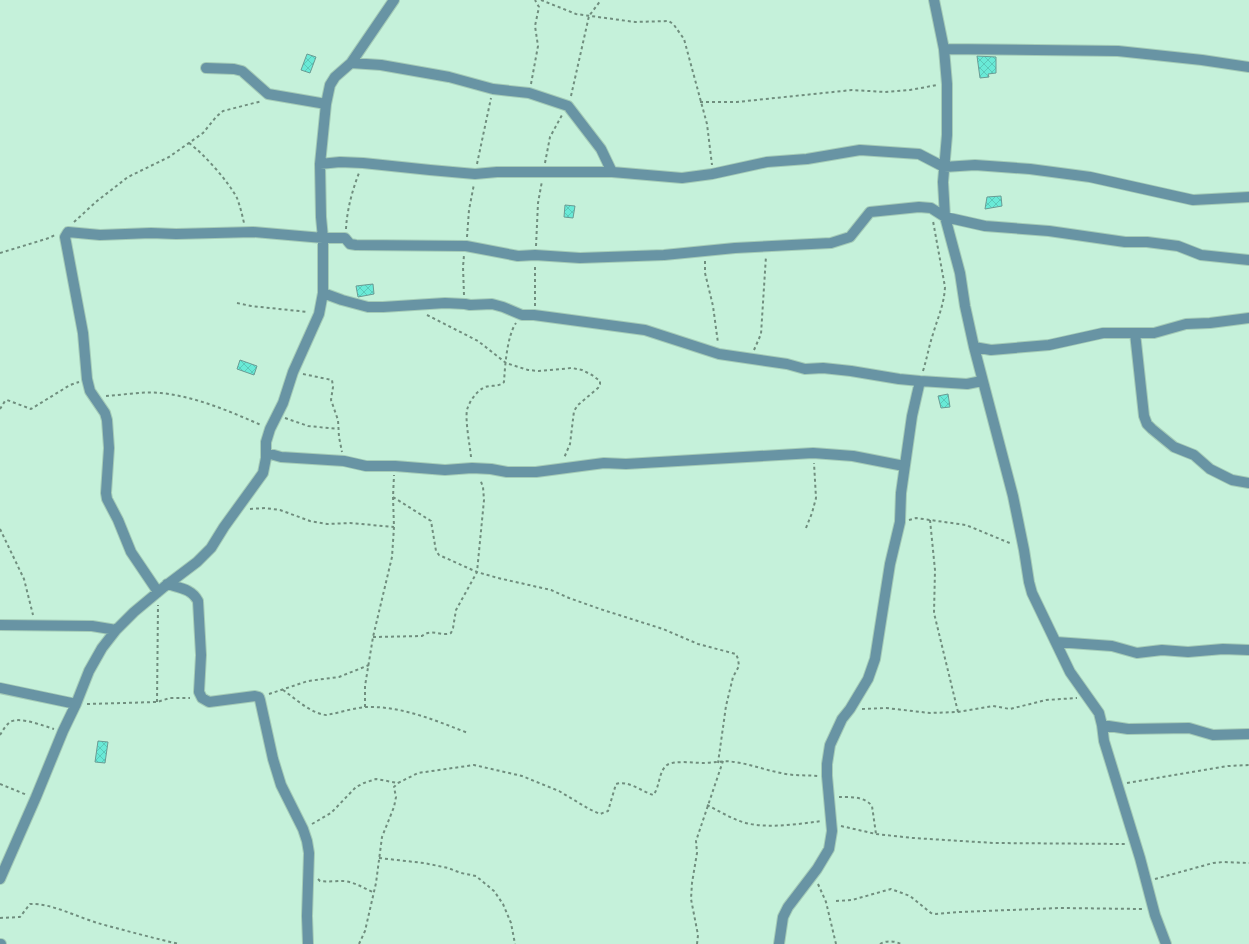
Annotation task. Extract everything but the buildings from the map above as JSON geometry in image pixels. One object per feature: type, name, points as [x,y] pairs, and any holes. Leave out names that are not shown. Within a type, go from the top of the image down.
[{"type":"street","points":[[0,879],[89,671],[102,648],[116,630],[134,612],[167,584],[197,562],[211,548],[262,473],[266,464],[266,442],[270,429],[283,403],[294,372],[319,314],[323,293],[323,238],[320,164],[326,104],[330,84],[335,77],[351,63],[394,0]]},
{"type":"street","points":[[934,0],[944,49],[947,84],[947,135],[943,182],[945,217],[960,273],[964,306],[982,381],[1013,496],[1029,582],[1032,593],[1070,672],[1099,713],[1104,741],[1154,909],[1166,944]]},
{"type":"street","points":[[944,49],[1118,51],[1202,60],[1249,67]]},
{"type":"street","points":[[351,63],[381,65],[449,77],[493,89],[529,93],[568,106],[601,149],[612,172]]},
{"type":"street","points":[[206,68],[234,69],[242,71],[263,91],[274,95],[326,104]]},
{"type":"street","points":[[320,164],[340,162],[363,163],[475,174],[497,172],[612,172],[682,178],[712,174],[766,162],[807,159],[860,150],[919,154],[944,167],[975,166],[1030,169],[1090,177],[1192,200],[1249,197]]},
{"type":"street","points":[[158,592],[131,552],[106,493],[108,448],[107,420],[105,413],[92,396],[87,379],[83,333],[65,236],[67,232],[100,235],[246,232],[323,238],[345,238],[350,244],[356,246],[466,246],[518,256],[580,258],[636,257],[830,243],[850,237],[870,212],[919,206],[931,208],[945,217],[985,226],[1049,231],[1125,242],[1146,242],[1178,246],[1201,255],[1249,260]]},
{"type":"street","points":[[323,293],[342,300],[368,306],[383,307],[445,303],[464,304],[470,306],[496,305],[522,315],[534,315],[645,330],[719,354],[787,364],[805,369],[823,368],[920,381],[967,384],[982,381]]},
{"type":"street","points":[[974,347],[991,350],[1056,344],[1103,332],[1154,333],[1186,324],[1210,323],[1249,318]]},
{"type":"street","points":[[1135,333],[1144,416],[1147,424],[1174,446],[1194,455],[1210,469],[1232,480],[1249,483]]},
{"type":"street","points":[[779,944],[783,917],[788,907],[813,875],[829,849],[832,831],[827,776],[830,745],[842,719],[850,709],[868,679],[875,658],[889,572],[900,522],[904,466],[912,416],[920,381]]},
{"type":"street","points":[[266,453],[281,457],[344,461],[366,466],[395,466],[445,470],[472,468],[506,472],[536,472],[604,463],[626,464],[813,453],[853,456],[904,466]]},
{"type":"street","points":[[167,584],[188,590],[195,595],[198,601],[201,655],[199,692],[202,698],[209,702],[258,696],[260,700],[272,755],[281,785],[303,829],[309,853],[307,916],[308,944]]},
{"type":"street","points":[[0,625],[92,626],[116,630]]},
{"type":"street","points":[[1056,642],[1112,646],[1137,653],[1162,650],[1188,652],[1223,649],[1249,650]]},
{"type":"street","points":[[0,688],[76,704]]},
{"type":"street","points":[[1102,725],[1128,730],[1189,728],[1213,735],[1249,734]]},
{"type":"path","points":[[529,93],[538,46],[535,26],[539,7],[535,0]]},
{"type":"path","points":[[541,0],[576,14],[635,22],[668,21],[679,30],[684,39],[707,124],[712,174]]},
{"type":"path","points":[[544,172],[550,137],[556,124],[568,106],[589,16],[600,0]]},
{"type":"path","points":[[700,102],[736,102],[852,90],[885,92],[910,90],[947,84]]},
{"type":"path","points":[[464,304],[463,268],[469,210],[493,89]]},
{"type":"path","points":[[74,223],[128,177],[169,157],[203,133],[216,117],[223,112],[260,101],[274,95]]},
{"type":"path","points":[[189,143],[198,149],[224,179],[236,197],[242,212],[246,232]]},
{"type":"path","points":[[345,238],[347,213],[354,185],[363,163]]},
{"type":"path","points":[[920,381],[933,333],[940,314],[945,288],[931,208]]},
{"type":"path","points":[[0,254],[49,238],[56,234]]},
{"type":"path","points":[[747,359],[756,346],[761,334],[767,247]]},
{"type":"path","points":[[704,251],[705,273],[713,306],[719,354]]},
{"type":"path","points":[[237,303],[319,314]]},
{"type":"path","points":[[427,315],[478,341],[506,363],[528,370],[539,371],[572,368],[582,370],[600,381],[598,388],[578,405],[574,411],[570,444],[565,457],[556,470]]},
{"type":"path","points":[[373,637],[422,636],[429,632],[449,634],[453,628],[456,610],[478,572],[483,514],[484,492],[482,482],[472,468],[467,411],[475,395],[483,388],[503,384],[512,328],[522,315]]},
{"type":"path","points":[[294,372],[332,380],[333,387],[331,400],[338,420],[339,436],[344,461]]},
{"type":"path","points":[[0,409],[3,403],[7,400],[31,409],[70,385],[87,379]]},
{"type":"path","points":[[92,396],[137,393],[167,394],[188,398],[223,408],[270,429]]},
{"type":"path","points":[[277,415],[308,426],[339,429]]},
{"type":"path","points":[[806,528],[812,513],[816,494],[813,453]]},
{"type":"path","points":[[365,707],[365,686],[373,637],[392,557],[395,466]]},
{"type":"path","points":[[393,497],[431,521],[436,551],[439,555],[478,572],[551,590],[594,607],[663,629],[698,644],[736,654],[739,666],[733,677],[726,706],[718,762]]},
{"type":"path","points":[[237,509],[265,508],[280,510],[310,521],[328,524],[350,523],[394,527]]},
{"type":"path","points":[[900,522],[916,518],[966,525],[1024,550]]},
{"type":"path","points":[[930,520],[935,570],[934,613],[958,712]]},
{"type":"path","points":[[0,528],[24,579],[30,598],[35,626]]},
{"type":"path","points":[[157,702],[158,592]]},
{"type":"path","points":[[258,696],[283,690],[308,681],[338,677],[369,665]]},
{"type":"path","points":[[283,690],[321,715],[365,707],[390,709],[413,713],[468,733]]},
{"type":"path","points":[[850,709],[886,708],[930,713],[958,712],[993,706],[1010,709],[1046,700],[1087,696]]},
{"type":"path","points":[[76,704],[157,702],[170,698],[202,698]]},
{"type":"path","points":[[0,734],[10,722],[14,720],[25,721],[63,731]]},
{"type":"path","points":[[697,944],[698,935],[691,899],[691,891],[698,853],[696,841],[723,761]]},
{"type":"path","points":[[360,944],[365,931],[374,892],[382,837],[394,807],[396,797],[394,787],[398,783],[418,773],[474,765],[512,773],[559,791],[600,814],[608,811],[614,787],[617,784],[631,785],[653,795],[656,791],[662,771],[668,764],[680,762],[723,761],[735,762],[783,774],[827,776]]},
{"type":"path","points":[[1118,784],[1228,766],[1249,766]]},
{"type":"path","points":[[303,829],[331,814],[353,790],[364,783],[376,779],[398,783]]},
{"type":"path","points":[[0,784],[20,793],[36,797]]},
{"type":"path","points":[[829,796],[857,798],[870,803],[872,806],[876,834]]},
{"type":"path","points":[[708,805],[727,816],[750,824],[778,826],[831,821],[840,826],[876,834],[913,838],[994,843],[1135,844]]},
{"type":"path","points":[[379,858],[424,863],[476,876],[494,891],[503,904],[512,923],[515,944]]},
{"type":"path","points":[[1146,882],[1213,863],[1249,863]]},
{"type":"path","points":[[316,874],[320,881],[343,881],[353,883],[361,885],[374,892]]},
{"type":"path","points":[[813,875],[826,902],[836,944]]},
{"type":"path","points":[[836,901],[852,900],[891,889],[910,896],[931,913],[936,914],[1060,908],[1154,909]]},
{"type":"path","points":[[0,918],[20,917],[30,904],[39,905],[59,909],[139,935],[179,944]]},
{"type":"path","points":[[880,944],[882,942],[891,941],[901,944]]}]
